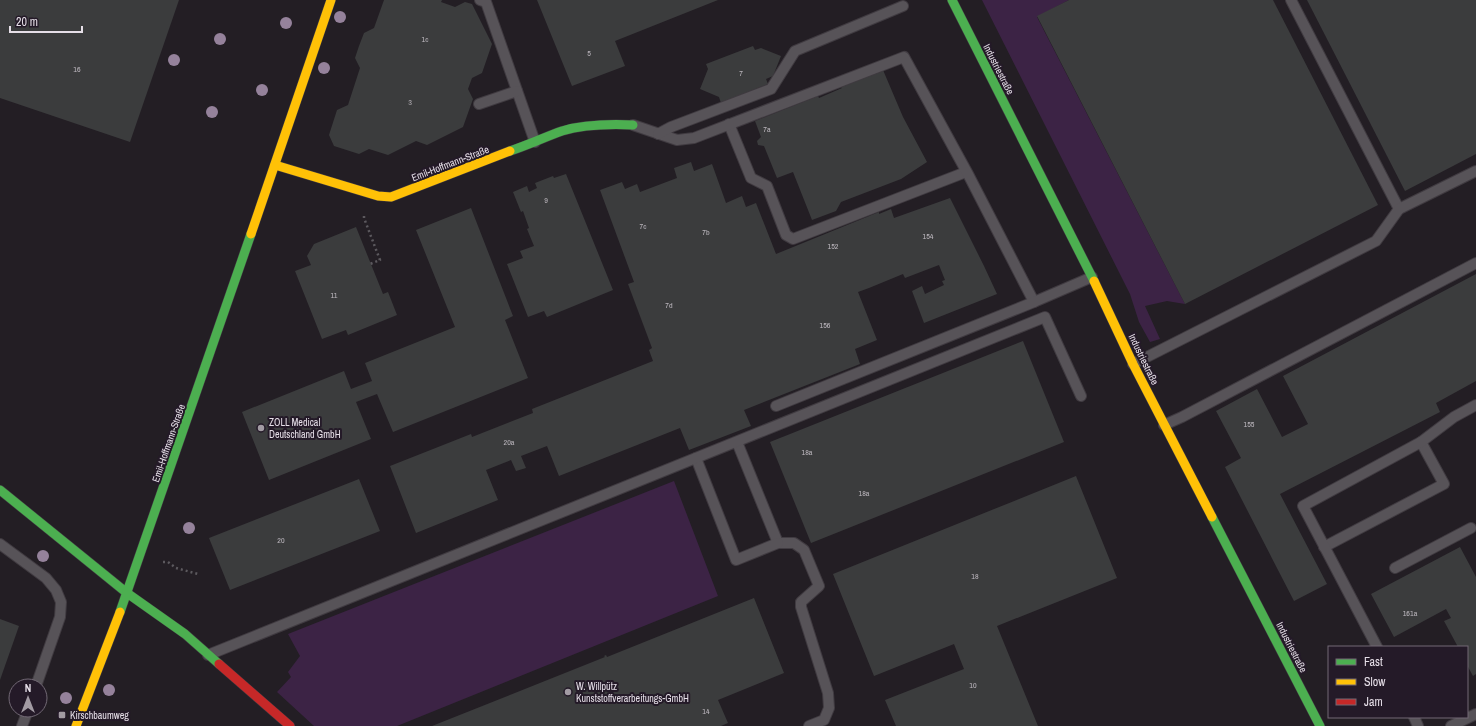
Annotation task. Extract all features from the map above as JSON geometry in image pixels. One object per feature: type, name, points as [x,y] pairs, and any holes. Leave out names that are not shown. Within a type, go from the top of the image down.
[{"type":"street","name":"Emil-Hoffmann-Straße","points":[[76,726],[127,593],[331,0]]},
{"type":"street","name":"Industriestraße","points":[[952,0],[1092,277],[1133,364],[1320,726]]},
{"type":"street","name":"Emil-Hoffmann-Straße","points":[[275,165],[371,194],[386,197],[396,196],[563,131],[609,123],[633,125]]},
{"type":"street","points":[[0,490],[127,593],[185,634],[290,726]]},
{"type":"lane","points":[[480,0],[486,2],[535,142]]},
{"type":"lane","points":[[1291,0],[1399,209]]},
{"type":"lane","points":[[658,134],[671,127],[771,89],[795,51],[903,6]]},
{"type":"lane","points":[[633,125],[677,140],[694,138],[904,57],[1034,302]]},
{"type":"lane","points":[[479,104],[517,91]]},
{"type":"lane","points":[[729,124],[751,178],[767,186],[786,235],[793,239],[966,172]]},
{"type":"lane","points":[[1133,364],[1376,241],[1399,209],[1476,171]]},
{"type":"lane","points":[[1164,425],[1189,414],[1476,263]]},
{"type":"lane","points":[[776,406],[1034,302],[1092,277]]},
{"type":"lane","points":[[208,655],[1046,317],[1081,396]]},
{"type":"lane","points":[[1376,646],[1303,506],[1421,442],[1454,417],[1476,405]]},
{"type":"lane","points":[[737,442],[778,543]]},
{"type":"lane","points":[[1324,547],[1444,484],[1421,442]]},
{"type":"lane","points":[[696,458],[736,560],[778,543],[794,543],[804,550],[819,586],[801,602],[801,607],[828,693],[828,708],[824,720],[809,726]]},
{"type":"lane","points":[[1395,568],[1474,526],[1476,537]]},
{"type":"lane","points":[[0,544],[46,578],[56,590],[61,602],[60,617],[39,678]]},
{"type":"lane","points":[[1451,726],[1468,718]]},
{"type":"path","points":[[370,264],[380,260],[364,218],[371,194]]},
{"type":"path","points":[[162,562],[168,562],[176,568],[198,574]]},
{"type":"shaded area","points":[[982,0],[1069,0],[1037,17],[1185,304],[1167,301],[1145,306],[1160,339],[1150,342],[1139,322],[1130,294]]},
{"type":"shaded area","points":[[674,481],[718,596],[397,726],[314,726],[277,692],[291,677],[288,672],[300,656],[288,634]]},
{"type":"building","points":[[0,0],[179,0],[130,142],[0,98]]},
{"type":"building","points":[[384,0],[442,0],[441,2],[455,7],[465,2],[472,4],[492,44],[482,73],[472,78],[468,89],[473,99],[463,127],[427,145],[416,141],[388,155],[369,149],[359,154],[334,146],[329,135],[337,110],[348,105],[360,68],[355,58],[359,46],[364,33],[374,28]]},
{"type":"building","points":[[537,0],[718,0],[615,41],[625,66],[572,86]]},
{"type":"building","points":[[1069,0],[1273,0],[1378,205],[1185,304],[1037,16]]},
{"type":"building","points":[[1307,0],[1476,0],[1476,154],[1405,191]]},
{"type":"building","points":[[753,46],[755,50],[761,48],[781,56],[773,76],[766,79],[768,84],[721,103],[719,97],[700,89],[708,69],[706,64]]},
{"type":"building","points":[[883,70],[903,117],[927,162],[901,179],[841,202],[836,211],[812,220],[793,172],[777,178],[764,146],[758,145],[757,141],[761,137],[755,121],[818,96],[819,98],[842,88],[841,87]]},
{"type":"building","points":[[691,162],[694,171],[712,164],[726,203],[742,196],[746,207],[756,203],[776,254],[879,212],[879,214],[891,209],[894,218],[950,198],[997,294],[924,323],[912,291],[922,286],[925,294],[944,285],[942,281],[945,280],[939,265],[905,278],[903,274],[858,292],[877,340],[855,349],[860,364],[744,410],[751,426],[689,450],[680,428],[559,476],[547,446],[521,456],[526,468],[516,471],[511,460],[486,470],[498,500],[416,533],[390,466],[471,434],[472,437],[533,413],[532,409],[653,361],[649,350],[652,348],[628,284],[634,282],[600,190],[622,182],[625,189],[637,184],[640,192],[677,178],[674,168]]},
{"type":"building","points":[[566,174],[613,290],[547,317],[544,311],[528,317],[507,264],[523,258],[520,251],[534,246],[527,229],[529,228],[523,211],[521,212],[513,192],[527,186],[529,192],[537,188],[535,183],[553,176],[554,178]]},
{"type":"building","points":[[471,208],[513,316],[505,320],[528,378],[393,432],[377,394],[356,402],[371,439],[269,480],[242,412],[344,371],[351,389],[372,381],[365,363],[455,327],[416,230]]},
{"type":"building","points":[[356,227],[383,294],[388,292],[397,315],[348,335],[346,330],[322,339],[295,271],[311,265],[307,256],[314,244]]},
{"type":"building","points":[[1476,274],[1476,381],[1436,403],[1440,412],[1280,494],[1327,584],[1294,601],[1225,467],[1241,458],[1216,411],[1257,389],[1282,437],[1308,424],[1283,376]]},
{"type":"building","points":[[1023,341],[1064,442],[811,543],[770,442]]},
{"type":"building","points":[[1076,476],[1117,578],[997,626],[1038,726],[896,726],[885,700],[964,669],[954,644],[874,676],[833,574]]},
{"type":"building","points":[[359,479],[380,531],[230,590],[209,538]]},
{"type":"building","points":[[1460,547],[1476,577],[1476,674],[1473,676],[1468,667],[1468,646],[1457,646],[1444,621],[1451,618],[1446,609],[1394,637],[1371,594]]},
{"type":"building","points":[[754,598],[784,673],[718,700],[728,723],[721,726],[432,726],[605,657],[604,656],[606,655],[607,657]]},
{"type":"building","points":[[0,619],[19,626],[0,680]]},
{"type":"traffic: fast","points":[[952,0],[1094,281]]},
{"type":"traffic: fast","points":[[510,151],[556,133],[580,127],[598,125],[633,125]]},
{"type":"traffic: fast","points":[[120,612],[251,234]]},
{"type":"traffic: fast","points":[[0,490],[127,593],[185,634],[219,664]]},
{"type":"traffic: fast","points":[[1212,517],[1320,726]]},
{"type":"traffic: slow","points":[[251,234],[331,0]]},
{"type":"traffic: slow","points":[[275,165],[378,196],[391,197],[510,151]]},
{"type":"traffic: slow","points":[[1094,281],[1133,364],[1212,517]]},
{"type":"traffic: slow","points":[[76,726],[120,612]]},
{"type":"traffic: jam","points":[[219,664],[290,726]]},
{"type":"place","name":"ZOLL Medical Deutschland GmbH","points":[[261,428]]},
{"type":"place","name":"W. Willpütz Kunststoffverarbeitungs-GmbH","points":[[568,692]]},
{"type":"place","name":"Kirschbaumweg","points":[[62,715]]}]
